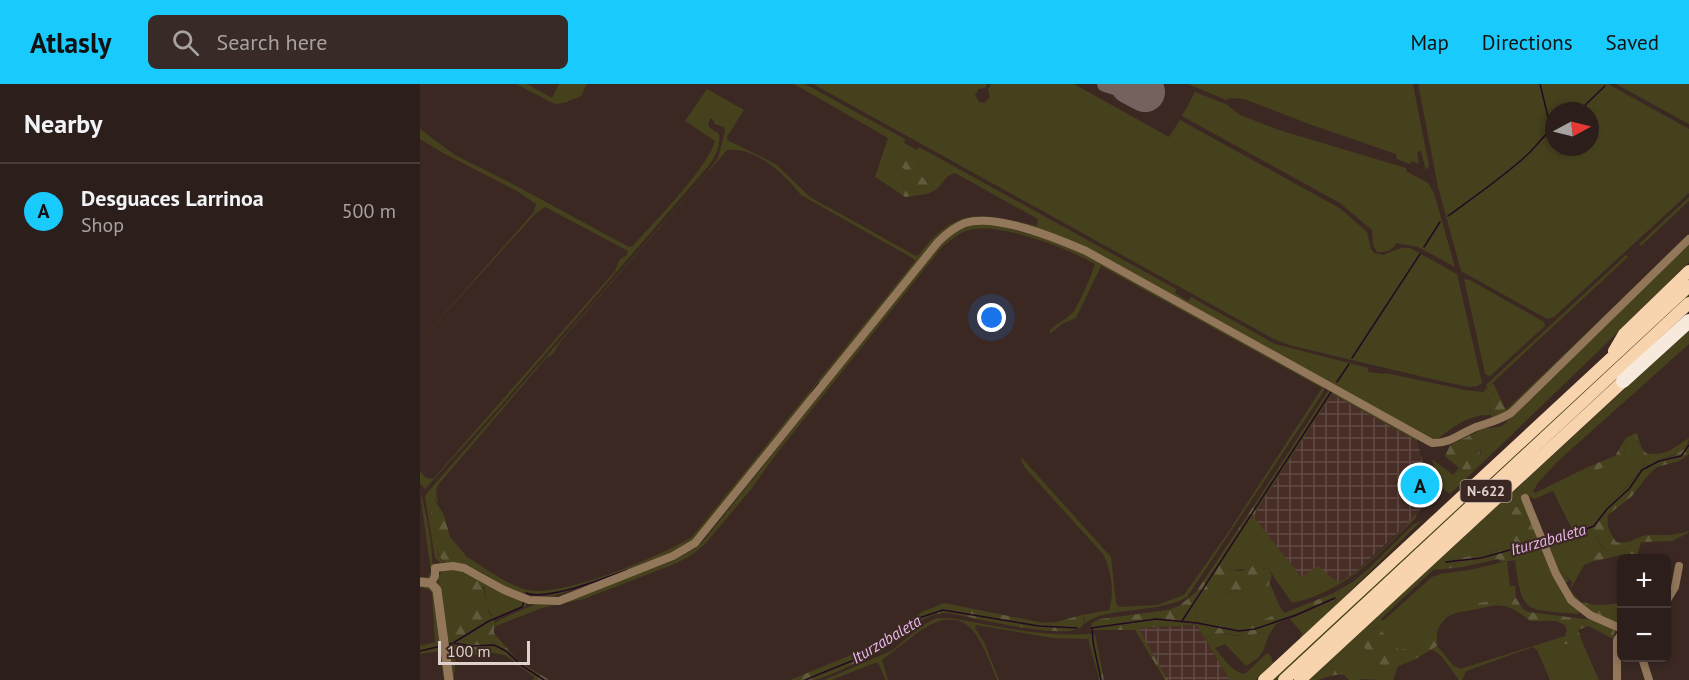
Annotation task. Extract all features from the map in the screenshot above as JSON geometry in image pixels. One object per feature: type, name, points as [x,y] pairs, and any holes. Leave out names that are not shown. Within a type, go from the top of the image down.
[{"type":"highway","points":[[1605,364],[1624,334],[1689,271]]},
{"type":"highway","name":"N-622","points":[[1264,680],[1689,286]]},
{"type":"highway","name":"N-622","points":[[1284,680],[1689,303]]},
{"type":"highway","points":[[1300,680],[1689,320]]},
{"type":"street","points":[[431,583],[435,576],[435,568],[453,566],[464,568],[504,590],[529,600],[559,601],[673,556],[695,543],[938,242],[964,224],[976,221],[1002,223],[1032,231],[1086,251],[1432,443],[1439,443],[1495,422],[1511,413],[1689,239]]},
{"type":"street","points":[[1525,498],[1556,574],[1571,600],[1590,615],[1617,627]]},
{"type":"street","points":[[1671,594],[1675,587],[1679,566]]},
{"type":"street","points":[[420,582],[431,583],[437,590],[449,680]]},
{"type":"street","points":[[1617,662],[1617,680]]},
{"type":"street","points":[[1644,662],[1649,680]]},
{"type":"shaded area","points":[[1332,394],[1417,441],[1423,463],[1420,470],[1433,483],[1430,486],[1433,489],[1426,496],[1428,500],[1414,518],[1352,575],[1337,582],[1301,577],[1253,516]]},
{"type":"shaded area","points":[[1196,625],[1230,680],[1168,680],[1137,628]]},
{"type":"green space","points":[[516,84],[527,84],[552,98],[559,84],[587,84],[581,96],[555,104]]},
{"type":"green space","points":[[794,84],[805,84],[905,139],[904,143],[917,150],[919,147],[1176,289],[1175,293],[1188,301],[1191,297],[1275,344],[1368,368],[1368,372],[1386,373],[1465,390],[1483,392],[1487,388],[1491,415],[1468,419],[1437,439],[1432,439],[1081,246],[1017,224],[955,224],[689,545],[642,567],[554,596],[525,594],[504,586],[462,564],[467,557],[511,584],[527,590],[543,591],[563,588],[611,574],[692,537],[915,261],[801,195],[787,179],[759,157],[738,150],[727,150],[438,485],[436,491],[438,503],[434,499],[430,513],[438,554],[446,564],[442,564],[435,558],[425,497],[427,493],[704,176],[718,158],[725,131],[724,127],[715,124],[712,118],[710,119],[708,124],[719,134],[719,142],[710,164],[502,404],[425,489],[420,483],[420,471],[426,478],[433,479],[615,271],[620,259],[626,256],[628,251],[545,207],[535,214],[420,341],[534,212],[536,204],[517,191],[420,139],[420,129],[455,155],[629,247],[633,246],[679,195],[710,152],[715,141],[685,121],[707,89],[744,110],[727,140],[776,164],[810,197],[916,256],[946,227],[959,220],[986,216],[1037,226],[1038,219],[955,173],[948,176],[937,189],[918,174],[916,167],[920,161],[909,162],[898,159],[905,170],[900,180],[903,188],[895,190],[875,177],[888,138]]},
{"type":"green space","points":[[813,84],[987,84],[975,95],[979,102],[984,103],[990,97],[988,90],[991,84],[1074,84],[1169,137],[1180,120],[1341,209],[1367,232],[1374,253],[1383,255],[1401,248],[1410,248],[1457,274],[1482,383],[1469,387],[1436,380],[1289,345],[1272,338]]},
{"type":"green space","points":[[1188,84],[1413,84],[1429,166],[1426,170],[1421,151],[1417,152],[1419,164],[1412,161],[1410,164],[1397,159],[1396,154],[1244,99],[1226,100]]},
{"type":"green space","points":[[1418,84],[1608,84],[1689,129],[1689,193],[1554,317],[1547,319],[1461,271],[1438,187]]},
{"type":"green space","points":[[1616,84],[1689,84],[1689,124]]},
{"type":"green space","points":[[1195,92],[1226,104],[1240,115],[1279,130],[1406,168],[1406,171],[1428,183],[1434,193],[1455,267],[1418,247],[1396,243],[1393,248],[1377,252],[1373,245],[1372,230],[1340,203],[1182,116]]},
{"type":"green space","points":[[917,157],[921,159],[916,167],[918,174],[937,189],[927,194],[905,197],[895,190],[903,187],[900,180],[905,170],[902,167],[896,168],[891,161],[898,158],[909,162]]},
{"type":"green space","points":[[1689,197],[1689,201],[1641,246],[1639,244]]},
{"type":"green space","points":[[993,224],[1060,243],[1094,258],[1324,386],[1324,391],[1187,597],[1162,606],[1093,618],[1084,624],[1085,620],[1082,615],[1109,610],[1112,589],[1106,560],[1025,468],[1022,458],[1111,557],[1116,603],[1119,607],[1157,605],[1184,595],[1227,534],[1322,388],[1101,266],[1076,318],[1062,324],[1050,334],[1050,330],[1076,308],[1095,264],[1031,237],[995,229],[979,229],[963,232],[942,247],[777,453],[752,488],[706,543],[693,554],[677,563],[584,599],[542,608],[496,626],[495,623],[501,619],[540,602],[568,600],[673,561],[696,548],[944,239],[967,227]]},
{"type":"green space","points":[[1689,234],[1689,236],[1505,414],[1506,410]]},
{"type":"green space","points":[[1689,244],[1689,262],[1450,494],[1438,485],[1441,478],[1435,471],[1432,459],[1453,475],[1459,468],[1467,471],[1481,453],[1481,442],[1490,434],[1492,428],[1502,426]]},
{"type":"green space","points":[[1626,255],[1628,257],[1487,388],[1486,385]]},
{"type":"green space","points":[[1464,279],[1470,280],[1544,322],[1545,326],[1490,376],[1485,373]]},
{"type":"green space","points":[[1689,290],[1689,298],[1278,680],[1270,680]]},
{"type":"green space","points":[[1689,330],[1689,344],[1557,462],[1537,484],[1533,492],[1588,467],[1591,472],[1624,457],[1626,438],[1634,434],[1645,462],[1622,491],[1593,516],[1572,529],[1553,491],[1534,499],[1531,497],[1523,499],[1531,519],[1524,517],[1505,548],[1457,559],[1446,558],[1381,619],[1383,621],[1432,577],[1507,561],[1510,586],[1515,586],[1516,598],[1470,604],[1467,611],[1452,614],[1445,619],[1437,632],[1432,629],[1418,643],[1399,650],[1377,626],[1360,642],[1383,672],[1382,680],[1358,679],[1339,654],[1313,680],[1308,680]]},
{"type":"green space","points":[[1493,383],[1506,410],[1505,414],[1492,419],[1487,388]]},
{"type":"green space","points":[[1331,390],[1417,438],[1417,441],[1332,394],[1257,510],[1253,507],[1328,391]]},
{"type":"green space","points":[[1485,428],[1492,428],[1490,434],[1481,442],[1478,459],[1471,469],[1467,471],[1459,468],[1445,456],[1450,445]]},
{"type":"green space","points":[[1637,433],[1643,449],[1655,458],[1674,455],[1689,443],[1689,454],[1679,461],[1657,467],[1649,474],[1632,496],[1608,515],[1610,532],[1616,542],[1621,543],[1649,535],[1689,531],[1672,541],[1641,542],[1637,554],[1617,554],[1617,556],[1591,562],[1590,559],[1604,549],[1592,531],[1581,536],[1577,543],[1567,540],[1556,546],[1554,551],[1562,572],[1569,581],[1563,583],[1546,540],[1602,508],[1637,475],[1645,462],[1634,434]]},
{"type":"green space","points":[[1626,438],[1622,460],[1591,472],[1588,467],[1615,456]]},
{"type":"green space","points":[[1689,438],[1685,448],[1664,458],[1653,459],[1648,453],[1660,454]]},
{"type":"green space","points":[[420,492],[427,521],[433,567],[432,575],[426,579],[420,579],[420,577],[428,577],[431,572]]},
{"type":"green space","points":[[434,499],[444,515],[450,537],[467,557],[462,564],[447,563],[440,557],[431,513],[430,500]]},
{"type":"green space","points":[[1253,507],[1257,510],[1226,567],[1229,570],[1241,571],[1258,563],[1264,569],[1268,568],[1272,576],[1268,586],[1204,597],[1195,608],[1197,619],[1249,625],[1277,614],[1275,606],[1279,605],[1284,613],[1332,594],[1337,598],[1327,614],[1313,627],[1311,625],[1329,606],[1330,601],[1276,624],[1269,635],[1265,632],[1250,636],[1214,634],[1205,639],[1196,625],[1138,628],[1168,680],[1165,680],[1135,630],[1090,630],[1092,623],[1100,619],[1168,610],[1179,606],[1196,592]]},
{"type":"green space","points":[[1518,507],[1524,517],[1531,519],[1542,548],[1525,553],[1517,560],[1501,562],[1498,559],[1463,567],[1434,570],[1436,565],[1446,558],[1457,559],[1505,548],[1506,508]]},
{"type":"green space","points":[[1416,514],[1416,518],[1388,545],[1360,570],[1345,581],[1329,590],[1292,603],[1268,568],[1229,570],[1226,567],[1253,516],[1301,577],[1318,566],[1337,582],[1367,563]]},
{"type":"green space","points":[[1422,520],[1327,614],[1337,599],[1332,594],[1354,581],[1413,525]]},
{"type":"green space","points":[[1592,531],[1604,550],[1584,565],[1570,590],[1572,582],[1562,572],[1554,551],[1556,546],[1567,540],[1577,543],[1584,533]]},
{"type":"green space","points":[[1542,548],[1564,597],[1580,610],[1579,614],[1538,610],[1525,601],[1515,560],[1525,553]]},
{"type":"green space","points":[[443,570],[462,570],[526,601],[526,606],[494,620],[487,607],[484,586],[471,598],[473,603],[460,620],[445,630],[438,577]]},
{"type":"green space","points":[[465,575],[478,580],[484,590],[490,615],[493,616],[496,626],[494,633],[517,660],[549,680],[533,680],[534,677],[505,655],[493,653],[476,655],[464,645],[457,652],[446,647],[445,630],[459,620],[473,603],[471,598],[457,595],[461,578]]},
{"type":"green space","points":[[1269,581],[1279,605],[1275,606],[1277,614],[1249,625],[1197,619],[1195,608],[1204,597],[1257,588]]},
{"type":"green space","points":[[420,584],[430,586],[433,590],[446,680],[444,680],[440,651],[420,654],[420,646],[435,642],[432,594],[430,590],[420,587]]},
{"type":"green space","points":[[1570,590],[1581,602],[1586,603],[1582,606],[1571,596]]},
{"type":"green space","points":[[1516,598],[1523,609],[1528,612],[1592,620],[1615,629],[1614,638],[1589,626],[1578,630],[1581,639],[1567,644],[1549,646],[1546,642],[1565,636],[1567,631],[1565,625],[1556,621],[1530,621],[1514,609],[1501,606],[1467,611],[1469,604]]},
{"type":"green space","points":[[1330,601],[1324,613],[1313,621],[1313,627],[1300,638],[1302,633],[1290,619]]},
{"type":"green space","points":[[944,603],[1043,623],[1082,615],[1083,626],[1071,630],[1052,631],[1001,624],[948,613],[939,614],[930,616],[912,626],[880,650],[837,672],[813,680],[790,680],[861,651],[922,612]]},
{"type":"green space","points":[[1586,603],[1617,604],[1617,623],[1606,620],[1582,606]]},
{"type":"green space","points":[[937,618],[950,618],[1053,634],[1088,634],[1088,639],[1053,638],[976,625],[975,628],[984,642],[999,680],[997,680],[975,633],[964,623],[956,620],[940,621],[925,628],[882,660],[888,680],[878,663],[875,663],[831,680],[824,680],[891,651],[923,625]]},
{"type":"green space","points":[[1377,626],[1399,650],[1418,643],[1432,629],[1437,632],[1437,646],[1414,660],[1398,666],[1393,680],[1382,680],[1383,672],[1360,642]]},
{"type":"green space","points":[[1265,632],[1269,635],[1263,651],[1258,658],[1246,666],[1225,644],[1215,648],[1232,668],[1245,674],[1267,653],[1271,656],[1273,663],[1256,680],[1230,680],[1205,639],[1214,634],[1250,636]]},
{"type":"green space","points":[[1088,634],[1095,635],[1104,680],[1099,680]]},
{"type":"green space","points":[[1581,639],[1599,680],[1550,680],[1537,650],[1533,647],[1466,671],[1462,680],[1459,680],[1442,657],[1432,649],[1437,646],[1453,665],[1460,669],[1546,642],[1549,646]]},
{"type":"green space","points":[[464,645],[476,655],[456,655],[454,680],[451,680],[446,647]]},
{"type":"green space","points":[[1339,654],[1360,680],[1349,680],[1344,675],[1312,679]]},
{"type":"waterway","points":[[1540,84],[1545,104]]},
{"type":"waterway","points":[[1588,102],[1605,86]]},
{"type":"waterway","points":[[1448,216],[1508,171],[1545,136]]},
{"type":"waterway","points":[[1424,247],[1440,222]]},
{"type":"waterway","points":[[1352,358],[1420,254]]},
{"type":"waterway","points":[[1337,382],[1349,364]]},
{"type":"waterway","points":[[812,392],[819,383]]},
{"type":"waterway","points":[[1182,621],[1331,392]]},
{"type":"waterway","name":"Iturzabaleta","points":[[1547,540],[1568,536],[1594,526],[1607,509],[1629,489],[1642,470],[1659,461],[1681,456],[1689,445]]},
{"type":"waterway","name":"Iturzabaleta","points":[[1446,562],[1481,558],[1539,542]]},
{"type":"waterway","points":[[526,593],[536,595],[562,591],[627,570]]},
{"type":"waterway","name":"Iturzabaleta","points":[[1091,628],[1156,619],[1197,623],[1239,631],[1255,629],[1296,615],[1335,598]]},
{"type":"waterway","points":[[453,643],[489,621],[522,607],[524,602]]},
{"type":"waterway","name":"Iturzabaleta","points":[[805,680],[859,658],[891,641],[919,618],[943,610],[1039,626],[1077,628]]},
{"type":"waterway","points":[[1092,628],[1101,680]]},
{"type":"waterway","points":[[449,644],[494,645],[506,651],[521,665],[544,680]]},
{"type":"waterway","points":[[420,651],[441,646]]},
{"type":"taxiway","points":[[1105,84],[1127,91],[1138,84]]},
{"type":"runway","points":[[1130,84],[1145,92]]},
{"type":"place","name":"Desguaces Larrinoa","points":[[1420,485]]}]
